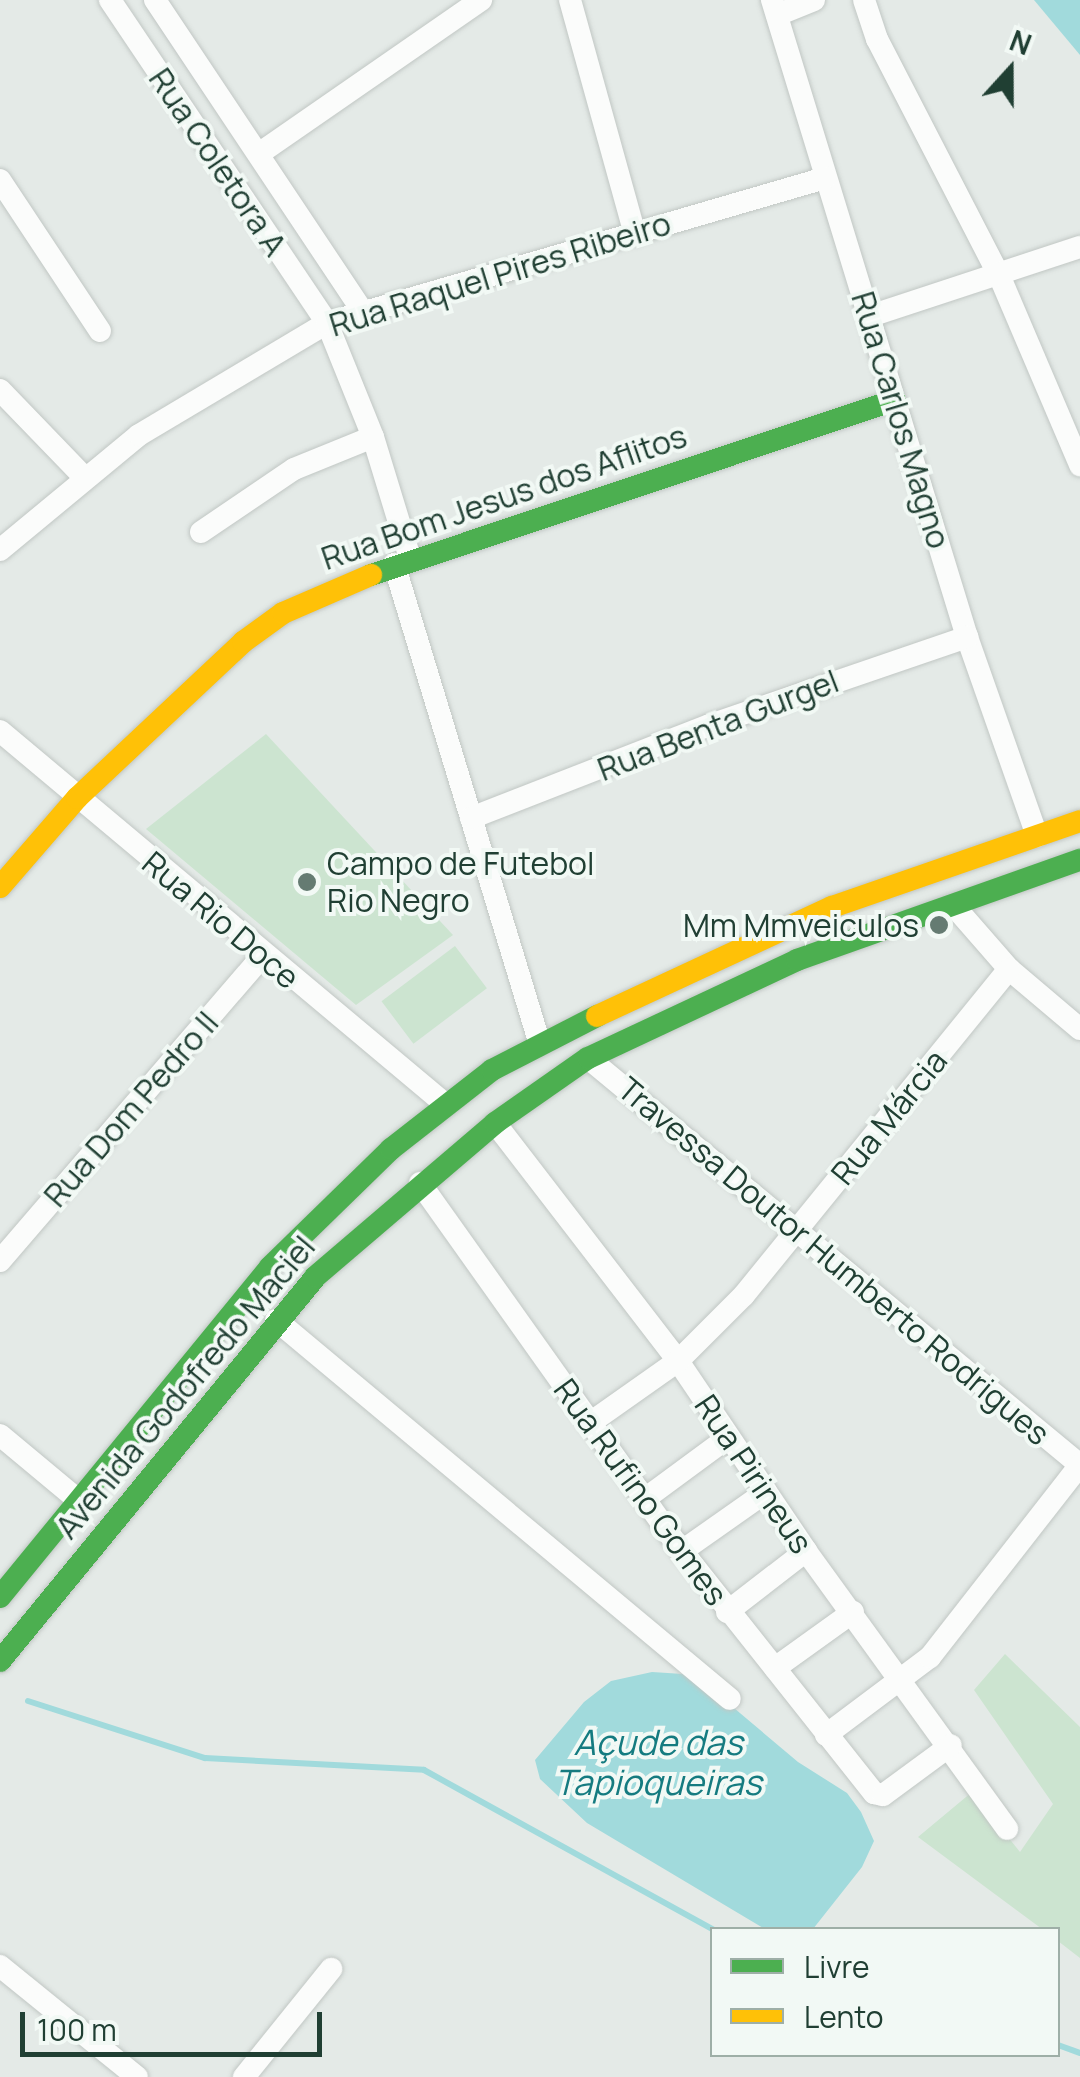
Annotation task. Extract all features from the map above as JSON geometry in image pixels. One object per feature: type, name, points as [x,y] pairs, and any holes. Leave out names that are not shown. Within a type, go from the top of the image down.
[{"type":"main road","name":"Rua Bom Jesus dos Aflitos","points":[[0,887],[77,798],[243,642],[283,613],[402,561],[895,400]]},
{"type":"main road","name":"Avenida Godofredo Maciel","points":[[0,1598],[270,1267],[445,1104],[538,1042],[832,906],[1080,821]]},
{"type":"main road","name":"Avenida Godofredo Maciel","points":[[0,1661],[276,1320],[420,1182],[496,1124],[588,1058],[798,960],[1080,860]]},
{"type":"street","name":"Rua Coletora A","points":[[110,0],[327,323],[373,437],[402,561],[472,818],[538,1042]]},
{"type":"street","name":"Rua Coletora A","points":[[154,0],[260,152],[363,312]]},
{"type":"street","points":[[260,152],[481,0]]},
{"type":"street","points":[[570,0],[634,234]]},
{"type":"street","points":[[774,7],[814,0]]},
{"type":"street","points":[[864,0],[876,38],[999,276],[1080,465]]},
{"type":"street","name":"Rua Carlos Magno","points":[[774,7],[967,637],[1037,836]]},
{"type":"street","name":"Rua Raquel Pires Ribeiro","points":[[0,550],[83,476],[249,365],[327,323],[825,178]]},
{"type":"street","points":[[0,180],[100,330]]},
{"type":"street","points":[[870,316],[1080,246]]},
{"type":"street","points":[[0,390],[83,476]]},
{"type":"street","points":[[201,532],[294,469],[373,437]]},
{"type":"street","name":"Rua Benta Gurgel","points":[[472,818],[710,725],[967,637]]},
{"type":"street","name":"Rua Rio Doce","points":[[0,731],[262,956],[445,1104]]},
{"type":"street","points":[[954,906],[1009,969],[1080,1029]]},
{"type":"street","name":"Rua Dom Pedro II","points":[[0,1261],[262,956]]},
{"type":"street","name":"Rua Márcia","points":[[590,1422],[678,1362],[796,1230],[1009,969]]},
{"type":"street","name":"Travessa Doutor Humberto Rodrigues","points":[[588,1058],[1080,1465]]},
{"type":"street","name":"Rua Pirineus","points":[[496,1124],[678,1362],[806,1552],[951,1746],[1007,1829]]},
{"type":"street","name":"Rua Rufino Gomes","points":[[420,1182],[682,1551],[874,1793],[888,1792],[951,1746]]},
{"type":"street","points":[[276,1320],[730,1699]]},
{"type":"street","points":[[0,1435],[78,1500]]},
{"type":"street","points":[[646,1498],[726,1438]]},
{"type":"street","points":[[826,1735],[930,1657],[1080,1465]]},
{"type":"street","points":[[682,1551],[766,1492]]},
{"type":"street","points":[[728,1612],[806,1552]]},
{"type":"street","points":[[775,1668],[853,1612]]},
{"type":"street","points":[[0,1966],[137,2077]]},
{"type":"street","points":[[244,2077],[331,1969]]},
{"type":"green space","name":"Campo de Futebol Rio Negro","points":[[266,734],[453,935],[356,1005],[146,829]]},
{"type":"green space","points":[[455,946],[487,988],[413,1044],[382,1001]]},
{"type":"green space","points":[[1005,1654],[1080,1727],[1080,1958],[1060,1943],[1060,1927],[1039,1927],[918,1837],[972,1792],[1020,1852],[1053,1804],[974,1690]]},
{"type":"water","points":[[1034,0],[1080,0],[1080,55]]},
{"type":"water","name":"Açude das Tapioqueiras","points":[[652,1672],[683,1674],[709,1687],[798,1762],[847,1793],[874,1841],[862,1867],[815,1927],[762,1927],[587,1823],[540,1779],[535,1760],[584,1702],[611,1681]]},
{"type":"waterway","points":[[28,1701],[205,1758],[424,1770],[710,1928]]},
{"type":"waterway","points":[[1060,2046],[1080,2053]]},
{"type":"traffic: fast","points":[[371,575],[895,400]]},
{"type":"traffic: fast","points":[[0,1661],[315,1277],[495,1123],[588,1058],[797,960],[1080,860]]},
{"type":"traffic: fast","points":[[0,1597],[270,1267],[391,1149],[492,1070],[597,1016]]},
{"type":"traffic: slow","points":[[0,887],[77,798],[243,642],[283,613],[371,575]]},
{"type":"traffic: slow","points":[[597,1016],[832,907],[1080,821]]},
{"type":"place","name":"Campo de Futebol Rio Negro","points":[[307,882]]},
{"type":"place","name":"Mm Mmveiculos","points":[[939,925]]}]
